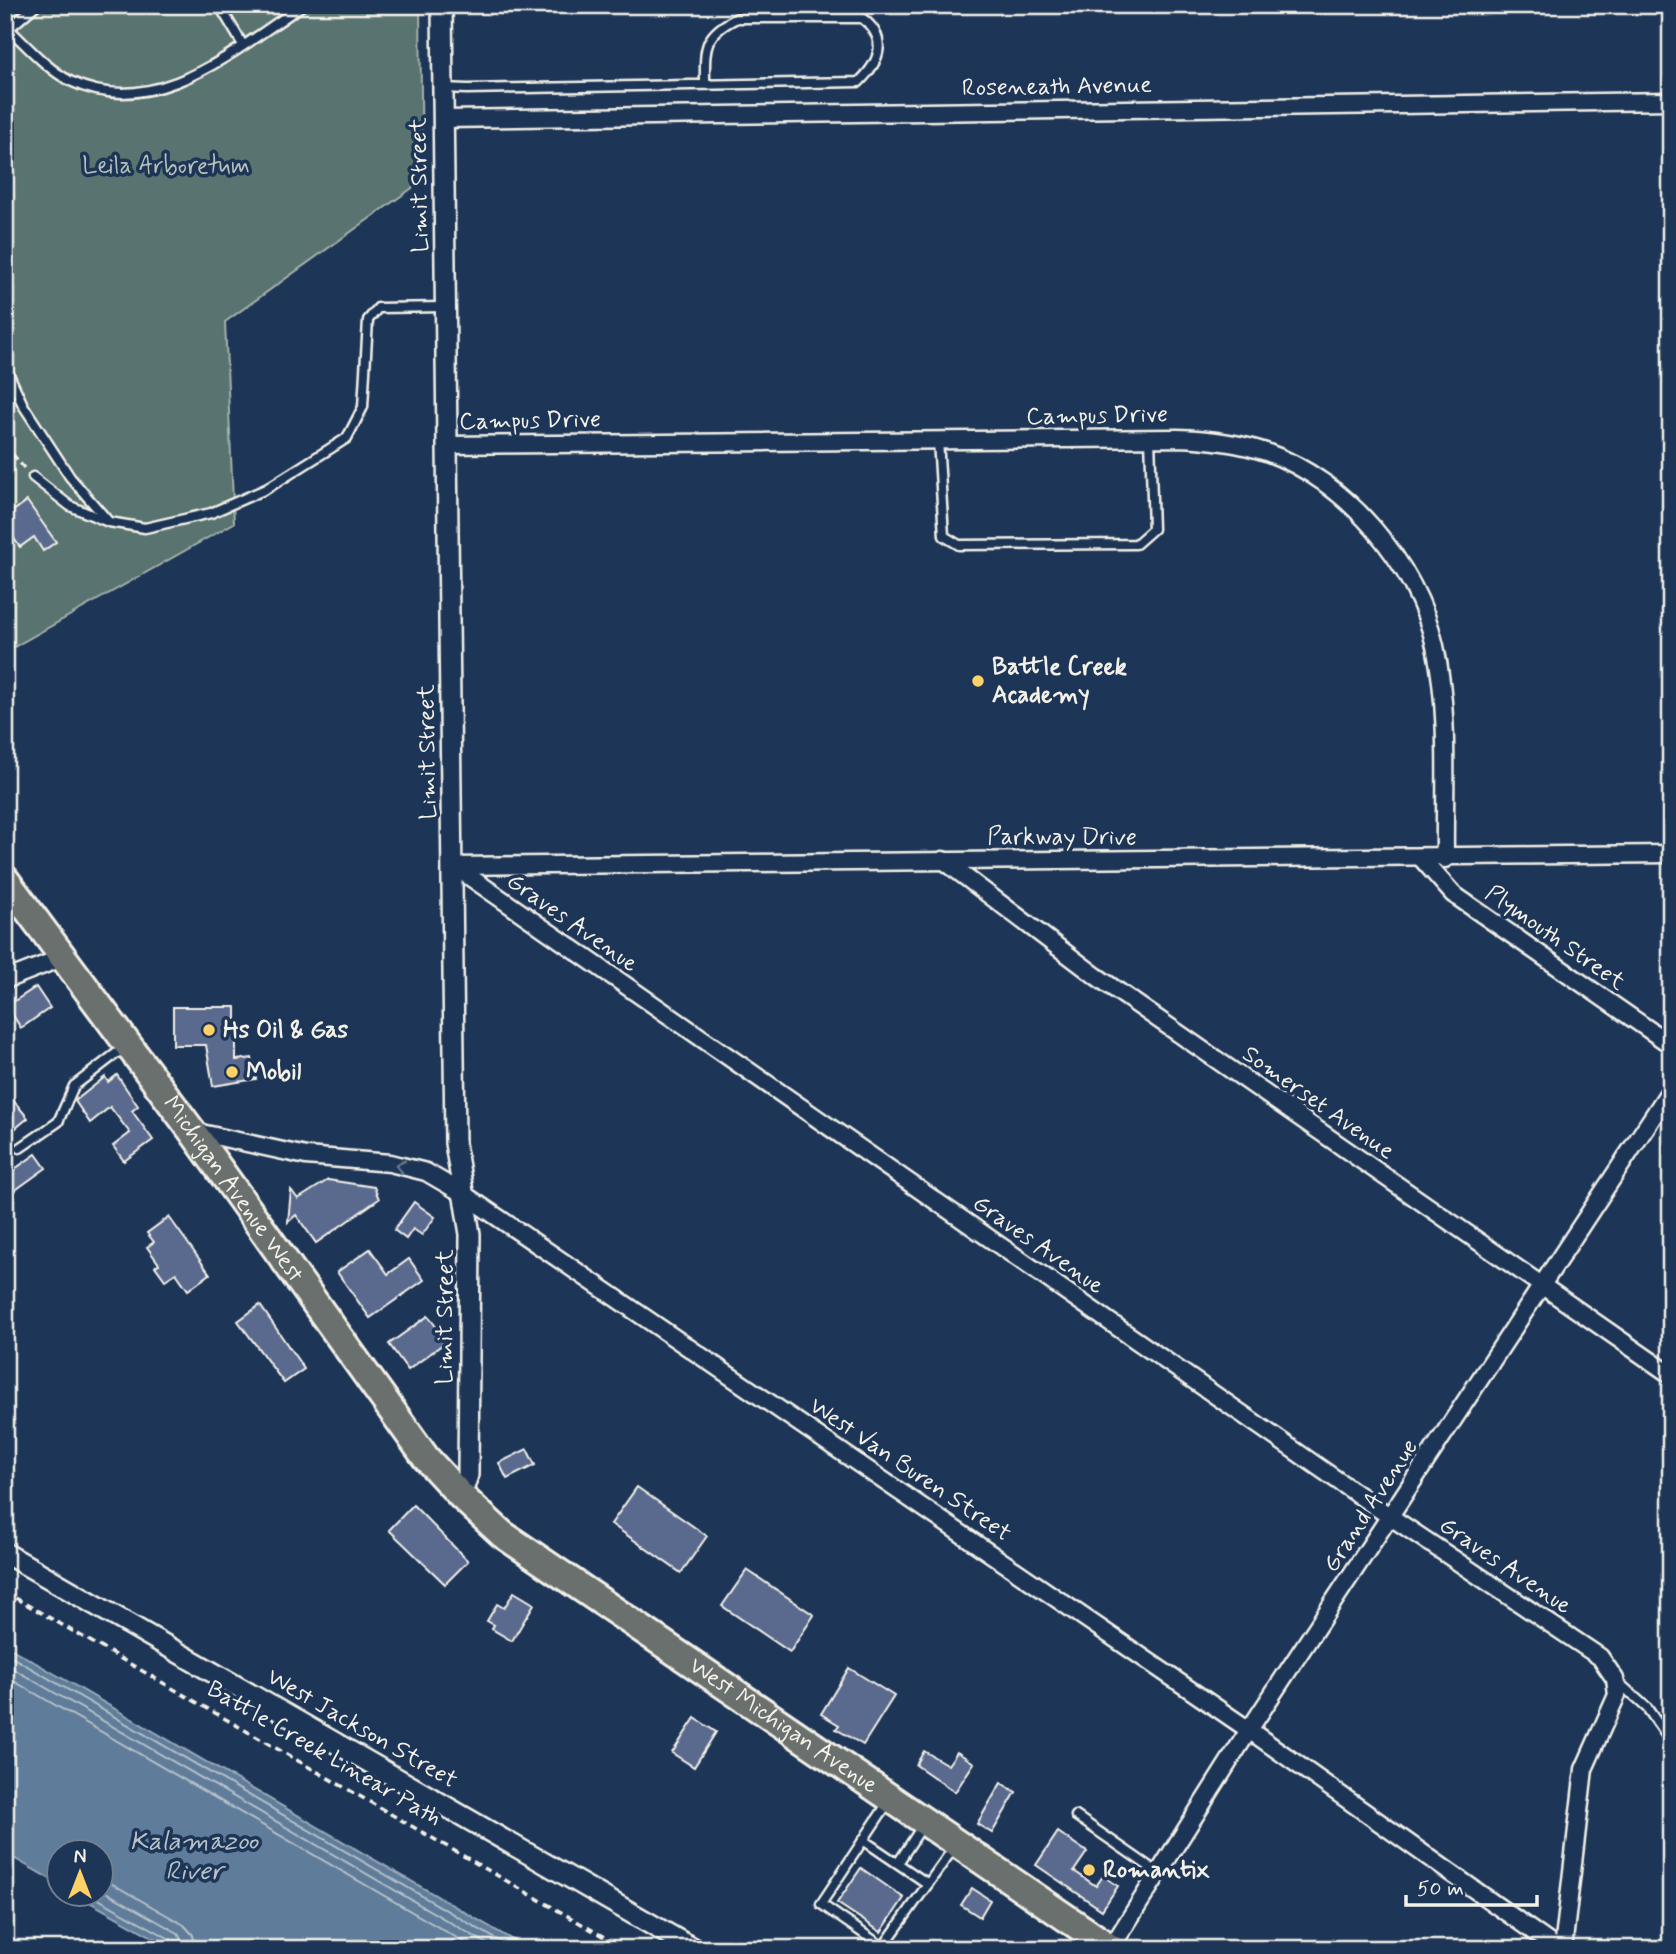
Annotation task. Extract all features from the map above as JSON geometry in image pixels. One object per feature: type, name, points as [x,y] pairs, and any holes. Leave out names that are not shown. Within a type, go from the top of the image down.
[{"type":"highway","name":"Michigan Avenue West","points":[[5,879],[192,1131],[426,1458],[461,1496]]},
{"type":"highway","name":"West Michigan Avenue","points":[[461,1496],[502,1534],[1111,1949]]},
{"type":"street","name":"Limit Street","points":[[442,5],[454,866],[455,1143],[470,1234],[468,1475],[461,1496]]},
{"type":"street","name":"Roseneath Avenue","points":[[444,119],[1671,101]]},
{"type":"street","name":"Campus Drive","points":[[448,445],[1150,438],[1221,440],[1267,453],[1297,468],[1341,498],[1373,529],[1398,563],[1419,600],[1434,645],[1444,759],[1445,859]]},
{"type":"street","name":"Parkway Drive","points":[[454,866],[943,860],[1445,859],[1671,854]]},
{"type":"street","name":"Plymouth Street","points":[[1422,859],[1453,894],[1671,1045]]},
{"type":"street","name":"Somerset Avenue","points":[[943,860],[1096,976],[1671,1375]]},
{"type":"street","name":"Graves Avenue","points":[[454,866],[1391,1517],[1600,1657],[1615,1679]]},
{"type":"street","points":[[5,980],[64,957]]},
{"type":"street","name":"Grand Avenue","points":[[1111,1949],[1157,1872],[1249,1730],[1671,1089]]},
{"type":"street","name":"West Van Buren Street","points":[[192,1131],[306,1156],[390,1163],[426,1172],[462,1193],[1249,1730],[1561,1949]]},
{"type":"street","name":"West Jackson Street","points":[[5,1552],[694,1949]]},
{"type":"street","points":[[1561,1949],[1584,1769],[1600,1729],[1614,1707],[1617,1695],[1615,1679]]},
{"type":"lane","points":[[36,5],[7,30],[50,67],[71,81],[105,91],[142,94],[172,85],[243,45],[303,5]]},
{"type":"lane","points":[[219,5],[243,45]]},
{"type":"lane","points":[[444,88],[705,85],[859,82],[875,67],[880,43],[873,27],[862,18],[737,18],[719,27],[706,44],[705,85]]},
{"type":"lane","points":[[33,477],[70,506],[109,522],[145,528],[211,513],[266,489],[347,438],[363,407],[368,320],[378,308],[446,306]]},
{"type":"lane","points":[[5,366],[23,405],[70,477],[109,522]]},
{"type":"lane","points":[[939,440],[944,536],[959,545],[1136,544],[1153,529],[1150,438]]},
{"type":"lane","points":[[20,1148],[58,1122],[74,1086],[128,1044]]},
{"type":"lane","points":[[1615,1679],[1647,1708],[1671,1742]]},
{"type":"lane","points":[[890,1799],[821,1904],[883,1947],[957,1844]]},
{"type":"lane","points":[[1076,1816],[1157,1872]]},
{"type":"lane","points":[[898,1863],[925,1823]]},
{"type":"lane","points":[[863,1840],[928,1884]]},
{"type":"path","points":[[5,445],[33,477]]},
{"type":"path","name":"Battle Creek Linear Path","points":[[5,1592],[625,1949]]},
{"type":"green space","name":"Leila Arboretum","points":[[5,5],[420,5],[422,181],[225,322],[234,523],[5,652]]},
{"type":"water","name":"Kalamazoo River","points":[[5,1645],[528,1949],[174,1949],[102,1909],[116,1909],[116,1839],[46,1839],[46,1877],[5,1853]]},
{"type":"building","points":[[27,501],[56,542],[43,551],[34,537],[20,547],[5,526],[5,517]]},
{"type":"building","points":[[36,987],[50,1008],[21,1028],[7,1006]]},
{"type":"building","points":[[173,1007],[236,1007],[236,1060],[252,1058],[256,1079],[213,1086],[206,1045],[173,1045]]},
{"type":"building","points":[[117,1075],[138,1106],[132,1111],[153,1140],[124,1161],[113,1146],[130,1133],[110,1107],[90,1123],[75,1101],[105,1077],[108,1082]]},
{"type":"building","points":[[13,1100],[28,1118],[5,1137],[5,1106]]},
{"type":"building","points":[[36,1154],[46,1168],[14,1191],[5,1176]]},
{"type":"building","points":[[328,1180],[374,1187],[379,1199],[316,1243],[296,1215],[288,1222],[291,1190],[298,1199]]},
{"type":"building","points":[[414,1202],[435,1217],[422,1235],[413,1229],[406,1239],[394,1230]]},
{"type":"building","points":[[169,1217],[210,1274],[188,1290],[176,1273],[165,1280],[155,1266],[159,1264],[147,1247],[154,1242],[147,1233]]},
{"type":"building","points":[[370,1249],[388,1274],[409,1259],[424,1280],[370,1318],[337,1272]]},
{"type":"building","points":[[260,1305],[304,1369],[284,1383],[238,1321]]},
{"type":"building","points":[[428,1316],[447,1341],[408,1370],[389,1344]]},
{"type":"building","points":[[527,1449],[535,1465],[507,1479],[499,1463]]},
{"type":"building","points":[[637,1487],[707,1536],[681,1573],[611,1524]]},
{"type":"building","points":[[413,1505],[468,1561],[445,1584],[389,1530]]},
{"type":"building","points":[[747,1570],[814,1615],[790,1652],[722,1606]]},
{"type":"building","points":[[514,1592],[534,1604],[512,1641],[492,1629],[494,1625],[487,1621],[497,1604],[504,1608]]},
{"type":"building","points":[[849,1668],[894,1696],[863,1745],[836,1729],[839,1725],[821,1714]]},
{"type":"building","points":[[695,1718],[716,1732],[694,1767],[672,1753]]},
{"type":"building","points":[[924,1751],[948,1765],[957,1752],[974,1763],[955,1792],[916,1765]]},
{"type":"building","points":[[1001,1783],[1016,1792],[992,1833],[977,1824]]},
{"type":"building","points":[[1058,1832],[1087,1852],[1074,1871],[1096,1886],[1103,1876],[1118,1886],[1102,1910],[1036,1865]]},
{"type":"building","points":[[861,1868],[904,1898],[881,1932],[837,1903]]},
{"type":"building","points":[[972,1888],[990,1900],[980,1917],[961,1905]]},
{"type":"place","name":"Battle Creek Academy","points":[[978,681]]},
{"type":"place","name":"Hs Oil & Gas","points":[[209,1030]]},
{"type":"place","name":"Mobil","points":[[232,1072]]},
{"type":"place","name":"Romantix","points":[[1089,1870]]}]
